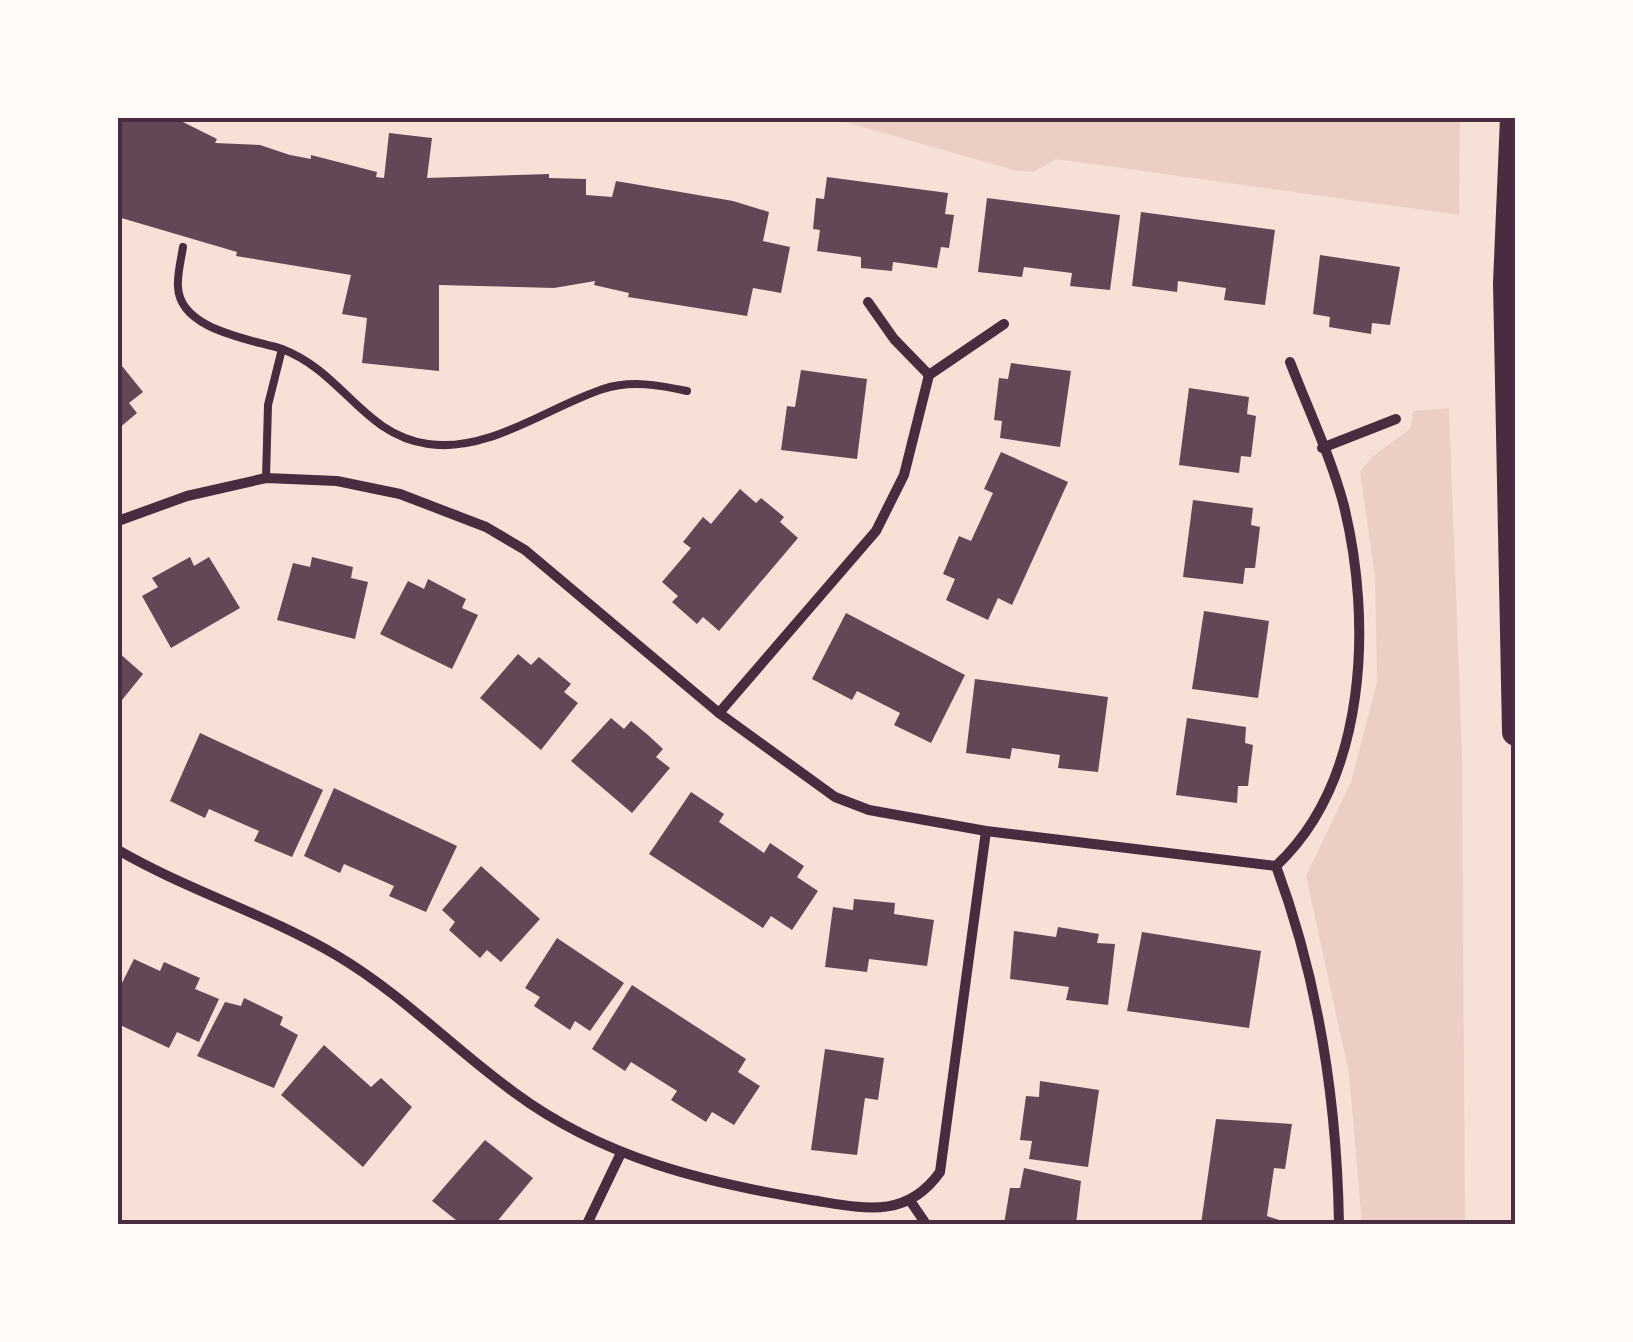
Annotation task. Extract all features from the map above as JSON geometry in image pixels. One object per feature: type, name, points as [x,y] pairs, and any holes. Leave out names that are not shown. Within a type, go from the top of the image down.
[{"type":"highway","points":[[1514,118],[1507,283],[1516,732]]},
{"type":"street","points":[[868,302],[894,338],[929,375]]},
{"type":"street","points":[[720,713],[876,531],[904,475],[929,375],[1004,324]]},
{"type":"street","points":[[118,521],[187,496],[266,478],[337,481],[400,494],[486,527],[525,550],[720,713],[835,797],[869,810],[986,831],[1276,866],[1303,841],[1319,810],[1346,742],[1356,685],[1355,560],[1343,502],[1290,362]]},
{"type":"street","points":[[1322,448],[1396,419]]},
{"type":"street","points":[[118,850],[334,954],[386,986],[516,1094],[621,1152],[708,1182],[881,1211],[910,1202],[940,1172],[986,831]]},
{"type":"street","points":[[1276,866],[1311,989],[1326,1074],[1336,1138],[1339,1224]]},
{"type":"street","points":[[587,1224],[621,1152]]},
{"type":"street","points":[[910,1202],[926,1224]]},
{"type":"lane","points":[[183,248],[178,290],[184,306],[199,322],[310,360],[332,377],[372,420],[395,435],[429,445],[467,443],[604,389],[632,383],[687,390]]},
{"type":"lane","points":[[266,478],[268,406],[282,349]]},
{"type":"shaded area","points":[[831,118],[1460,118],[1459,215],[1056,159],[1033,172],[1017,171]]},
{"type":"shaded area","points":[[1449,408],[1462,753],[1465,1224],[1362,1224],[1349,1074],[1306,876],[1351,782],[1377,682],[1375,577],[1360,472],[1372,457],[1411,428],[1413,411]]},
{"type":"building","points":[[118,118],[175,118],[217,139],[215,143],[260,145],[311,159],[311,155],[377,172],[376,177],[384,178],[389,133],[432,138],[427,178],[549,174],[549,178],[586,179],[586,195],[612,197],[616,181],[733,201],[769,212],[763,241],[790,247],[781,293],[753,288],[747,316],[628,297],[629,293],[594,285],[595,281],[554,288],[439,285],[439,371],[362,363],[367,318],[342,314],[351,275],[236,256],[237,252],[118,217]]},
{"type":"building","points":[[827,177],[948,193],[945,214],[954,215],[949,248],[941,247],[937,268],[893,262],[892,271],[861,268],[861,257],[817,251],[820,230],[813,229],[816,198],[824,199]]},
{"type":"building","points":[[987,198],[1120,215],[1110,290],[1070,286],[1072,273],[1024,267],[1022,277],[978,272]]},
{"type":"building","points":[[1141,212],[1275,230],[1265,305],[1224,300],[1226,288],[1178,281],[1177,292],[1132,286]]},
{"type":"building","points":[[1320,255],[1400,267],[1390,325],[1372,323],[1371,334],[1329,327],[1330,317],[1313,314]]},
{"type":"building","points":[[118,361],[143,392],[129,403],[137,413],[118,429]]},
{"type":"building","points":[[1011,363],[1071,371],[1060,447],[1000,438],[1002,421],[994,420],[999,378],[1008,379]]},
{"type":"building","points":[[801,370],[867,379],[857,459],[781,450],[787,406],[795,407]]},
{"type":"building","points":[[1189,388],[1249,397],[1247,414],[1256,416],[1251,457],[1241,456],[1239,473],[1179,465]]},
{"type":"building","points":[[1001,452],[1068,482],[1012,605],[998,598],[988,620],[946,600],[955,579],[943,574],[959,536],[971,541],[993,493],[984,489]]},
{"type":"building","points":[[740,489],[756,503],[761,498],[784,517],[780,522],[798,538],[719,631],[703,617],[697,624],[672,602],[678,596],[662,582],[691,548],[683,542],[703,517],[711,524]]},
{"type":"building","points":[[1193,500],[1253,508],[1251,525],[1260,527],[1255,568],[1245,568],[1243,584],[1183,577]]},
{"type":"building","points":[[190,557],[194,566],[209,557],[240,608],[171,648],[142,596],[158,587],[152,578]]},
{"type":"building","points":[[312,557],[353,567],[351,578],[368,582],[355,639],[277,620],[293,563],[310,567]]},
{"type":"building","points":[[428,579],[466,599],[462,608],[478,615],[452,669],[380,634],[408,581],[424,589]]},
{"type":"building","points":[[1204,611],[1269,621],[1258,698],[1192,689]]},
{"type":"building","points":[[846,613],[965,675],[931,743],[894,725],[900,713],[857,691],[852,700],[812,679]]},
{"type":"building","points":[[118,652],[143,674],[118,705]]},
{"type":"building","points":[[518,654],[531,665],[539,657],[571,684],[564,692],[578,703],[541,750],[480,698]]},
{"type":"building","points":[[975,679],[1108,697],[1098,772],[1058,768],[1060,755],[1012,748],[1010,759],[966,753]]},
{"type":"building","points":[[611,718],[624,729],[631,721],[648,735],[663,749],[656,757],[670,768],[632,813],[571,761]]},
{"type":"building","points":[[1187,718],[1246,727],[1245,743],[1253,745],[1248,786],[1238,786],[1237,803],[1176,795]]},
{"type":"building","points":[[200,733],[323,790],[292,857],[254,841],[259,831],[209,809],[205,818],[170,801]]},
{"type":"building","points":[[334,788],[457,846],[426,912],[389,896],[394,886],[344,864],[340,873],[304,856]]},
{"type":"building","points":[[691,792],[724,814],[719,822],[764,853],[770,843],[804,866],[797,877],[818,891],[792,930],[771,916],[763,928],[649,854]]},
{"type":"building","points":[[481,866],[540,919],[501,962],[487,950],[480,958],[449,930],[455,922],[442,910]]},
{"type":"building","points":[[854,899],[895,903],[894,914],[934,920],[927,966],[869,959],[867,972],[825,967],[833,907],[853,910]]},
{"type":"building","points":[[1058,927],[1099,934],[1097,943],[1115,944],[1108,1005],[1066,1000],[1069,987],[1010,979],[1014,931],[1056,937]]},
{"type":"building","points":[[1142,932],[1261,951],[1249,1028],[1127,1011]]},
{"type":"building","points":[[557,938],[624,983],[590,1031],[575,1021],[570,1030],[534,1006],[540,997],[525,988]]},
{"type":"building","points":[[134,959],[160,971],[164,962],[200,978],[195,989],[219,999],[199,1042],[177,1032],[169,1048],[118,1024],[118,991]]},
{"type":"building","points":[[632,985],[746,1059],[738,1072],[760,1086],[734,1125],[712,1112],[706,1122],[671,1100],[677,1091],[631,1062],[625,1071],[592,1049]]},
{"type":"building","points":[[244,998],[283,1017],[280,1025],[298,1035],[274,1088],[197,1056],[225,1002],[241,1006]]},
{"type":"building","points":[[324,1045],[371,1087],[381,1078],[412,1107],[363,1167],[281,1095]]},
{"type":"building","points":[[825,1049],[884,1058],[878,1100],[865,1098],[857,1155],[811,1150]]},
{"type":"building","points":[[1040,1081],[1099,1090],[1088,1167],[1029,1159],[1032,1141],[1020,1140],[1026,1096],[1039,1097]]},
{"type":"building","points":[[1216,1119],[1292,1124],[1285,1169],[1274,1168],[1267,1216],[1279,1220],[1278,1224],[1201,1224]]},
{"type":"building","points":[[485,1140],[533,1178],[495,1224],[461,1224],[432,1201]]},
{"type":"building","points":[[1024,1168],[1081,1181],[1076,1224],[1004,1224],[1010,1188],[1020,1188]]}]
